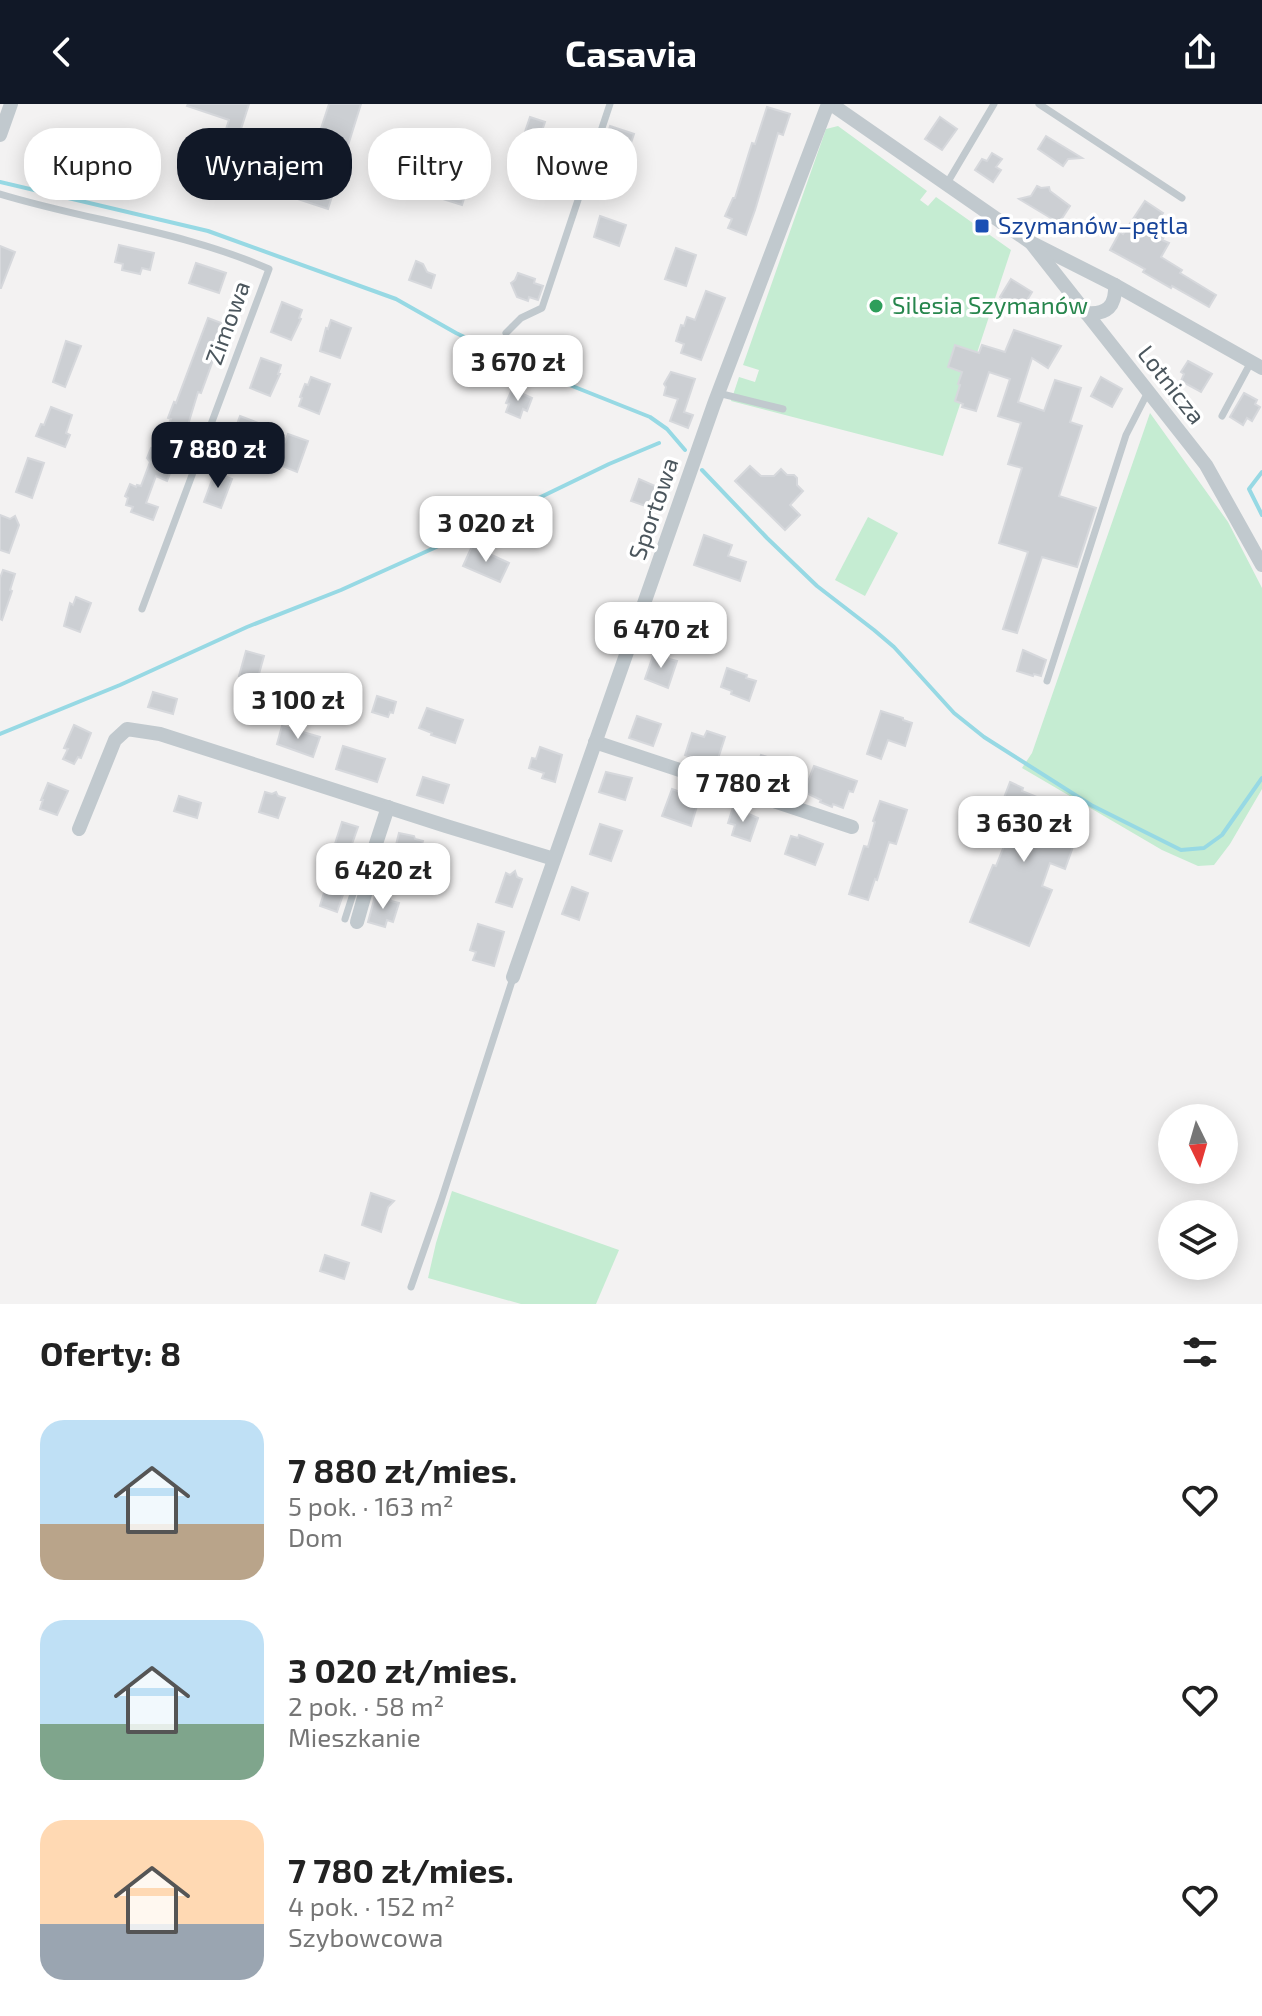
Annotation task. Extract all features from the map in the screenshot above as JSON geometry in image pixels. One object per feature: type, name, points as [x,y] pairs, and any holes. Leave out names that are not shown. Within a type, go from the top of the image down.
[{"type":"street","points":[[0,135],[11,104]]},
{"type":"street","name":"Lotnicza","points":[[829,104],[1030,242],[1115,285],[1257,365]]},
{"type":"street","name":"Sportowa","points":[[513,977],[718,393],[829,104]]},
{"type":"street","name":"Lotnicza","points":[[1030,242],[1206,465],[1262,565]]},
{"type":"street","points":[[1086,313],[1096,314],[1110,307],[1114,301],[1115,285]]},
{"type":"street","points":[[79,829],[115,740],[127,729],[138,729],[554,859]]},
{"type":"street","points":[[595,742],[852,827]]},
{"type":"street","points":[[351,920],[371,873],[369,865],[388,807]]},
{"type":"lane","points":[[506,333],[521,318],[542,308],[610,104]]},
{"type":"lane","points":[[946,185],[994,104]]},
{"type":"lane","points":[[1039,104],[1182,198]]},
{"type":"lane","name":"Zimowa","points":[[0,194],[193,241],[269,269],[142,609]]},
{"type":"lane","points":[[1222,416],[1257,365]]},
{"type":"lane","points":[[1047,681],[1126,435],[1149,390]]},
{"type":"lane","points":[[718,393],[783,409]]},
{"type":"lane","points":[[411,1287],[513,977]]},
{"type":"green space","points":[[838,126],[927,191],[920,200],[928,206],[936,197],[1011,250],[943,456],[731,401],[739,377],[755,382],[759,370],[743,365],[826,129]]},
{"type":"green space","points":[[1150,413],[1228,522],[1262,588],[1262,789],[1214,865],[1198,866],[1162,850],[1022,768],[1032,753]]},
{"type":"green space","points":[[868,517],[898,533],[865,596],[835,580]]},
{"type":"green space","points":[[452,1191],[619,1250],[596,1304],[521,1304],[428,1278]]},
{"type":"building","points":[[249,104],[241,128],[226,128],[229,120],[187,106]]},
{"type":"building","points":[[329,104],[361,104],[352,133],[352,128],[321,128]]},
{"type":"building","points":[[767,107],[790,114],[783,135],[778,133],[746,235],[728,228],[732,219],[725,216],[735,198]]},
{"type":"building","points":[[530,117],[545,122],[543,128],[526,128]]},
{"type":"building","points":[[940,117],[957,129],[942,150],[925,139]]},
{"type":"building","points":[[1046,136],[1082,158],[1068,159],[1063,166],[1038,149]]},
{"type":"building","points":[[992,153],[1002,159],[996,167],[1001,170],[993,182],[975,170],[982,159],[987,161]]},
{"type":"building","points":[[1037,186],[1049,187],[1070,206],[1059,223],[1019,199],[1031,196]]},
{"type":"building","points":[[301,200],[331,200],[328,209]]},
{"type":"building","points":[[446,200],[464,200],[462,205]]},
{"type":"building","points":[[1145,201],[1173,224],[1162,240],[1169,243],[1161,257],[1216,295],[1209,307],[1143,272],[1145,269],[1110,250]]},
{"type":"building","points":[[600,216],[626,225],[619,246],[594,237]]},
{"type":"building","points":[[119,245],[154,253],[150,270],[142,268],[140,274],[122,270],[123,264],[115,262]]},
{"type":"building","points":[[0,246],[15,252],[1,288],[0,288]]},
{"type":"building","points":[[676,248],[696,255],[686,286],[665,279]]},
{"type":"building","points":[[416,261],[435,275],[431,288],[409,280]]},
{"type":"building","points":[[196,263],[226,273],[219,293],[189,283]]},
{"type":"building","points":[[518,273],[535,279],[534,283],[543,286],[538,300],[529,297],[528,301],[517,297],[511,283]]},
{"type":"building","points":[[1011,279],[1032,292],[1021,310],[1000,297]]},
{"type":"building","points":[[706,291],[725,298],[701,360],[681,353],[684,344],[676,341],[687,317],[695,320]]},
{"type":"building","points":[[282,302],[302,310],[291,340],[271,332]]},
{"type":"building","points":[[208,318],[224,324],[220,341],[201,393],[198,392],[184,438],[179,436],[170,460],[175,461],[167,481],[156,476],[146,503],[158,507],[153,520],[131,512],[133,507],[126,505],[128,498],[125,496],[130,484],[141,486],[150,462],[147,458],[151,448],[156,450],[171,419],[168,418]]},
{"type":"building","points":[[331,320],[351,328],[340,358],[320,351]]},
{"type":"building","points":[[1014,330],[1061,346],[1048,368],[1032,358],[1018,402],[1044,411],[1055,380],[1081,388],[1070,422],[1082,426],[1059,496],[1096,508],[1077,567],[1042,557],[1017,633],[1003,629],[1028,552],[999,543],[1022,468],[1008,464],[1021,423],[998,416],[1010,379],[989,372],[976,411],[962,407],[963,404],[955,401],[962,372],[948,367],[955,345],[979,353],[982,345],[1005,352]]},
{"type":"building","points":[[66,341],[81,346],[65,387],[53,382]]},
{"type":"building","points":[[261,358],[281,365],[270,396],[250,388]]},
{"type":"building","points":[[1188,361],[1212,374],[1201,392],[1181,381],[1184,374],[1181,372]]},
{"type":"building","points":[[671,372],[695,379],[684,412],[693,415],[688,428],[670,421],[678,399],[664,395],[664,384]]},
{"type":"building","points":[[311,377],[330,384],[319,414],[299,406],[305,384],[308,385]]},
{"type":"building","points":[[1101,377],[1122,389],[1112,407],[1091,396]]},
{"type":"building","points":[[512,389],[532,398],[527,411],[523,409],[520,418],[506,412]]},
{"type":"building","points":[[1244,393],[1257,400],[1255,404],[1260,407],[1252,421],[1247,418],[1243,425],[1230,417]]},
{"type":"building","points":[[51,407],[72,415],[65,447],[36,436]]},
{"type":"building","points":[[240,416],[261,424],[250,454],[229,446]]},
{"type":"building","points":[[288,434],[308,441],[297,472],[277,464]]},
{"type":"building","points":[[28,458],[44,463],[32,498],[16,492]]},
{"type":"building","points":[[750,466],[761,476],[774,476],[781,469],[797,478],[797,485],[803,491],[790,505],[800,515],[785,530],[735,481]]},
{"type":"building","points":[[215,472],[232,479],[221,508],[204,502]]},
{"type":"building","points":[[639,479],[664,490],[657,510],[631,501]]},
{"type":"building","points":[[0,515],[10,519],[15,516],[19,525],[9,553],[0,550]]},
{"type":"building","points":[[704,535],[732,545],[728,556],[746,562],[740,581],[694,565]]},
{"type":"building","points":[[472,546],[509,563],[500,582],[463,566]]},
{"type":"building","points":[[3,570],[15,574],[2,620],[0,578]]},
{"type":"building","points":[[76,597],[91,603],[80,632],[64,626],[70,603],[73,605]]},
{"type":"building","points":[[1023,650],[1046,660],[1041,676],[1017,671]]},
{"type":"building","points":[[246,651],[264,656],[257,681],[239,676]]},
{"type":"building","points":[[654,653],[667,654],[669,659],[677,661],[668,688],[645,679]]},
{"type":"building","points":[[727,668],[756,681],[749,701],[721,687]]},
{"type":"building","points":[[153,692],[177,699],[173,714],[148,707]]},
{"type":"building","points":[[377,696],[396,702],[393,713],[390,712],[388,717],[372,712]]},
{"type":"building","points":[[427,708],[463,720],[455,743],[419,728]]},
{"type":"building","points":[[881,711],[912,723],[905,746],[888,740],[881,759],[867,754]]},
{"type":"building","points":[[637,716],[661,724],[653,746],[629,738]]},
{"type":"building","points":[[74,725],[91,733],[81,758],[78,757],[74,764],[63,759],[68,749],[64,748]]},
{"type":"building","points":[[282,726],[320,737],[313,757],[277,744]]},
{"type":"building","points":[[707,731],[725,737],[716,765],[685,755],[692,733],[704,737]]},
{"type":"building","points":[[343,746],[385,759],[377,782],[336,769]]},
{"type":"building","points":[[540,747],[562,755],[555,782],[542,778],[544,773],[529,768]]},
{"type":"building","points":[[761,755],[786,763],[778,785],[753,776]]},
{"type":"building","points":[[814,766],[857,781],[853,792],[849,791],[843,808],[833,804],[832,807],[804,792]]},
{"type":"building","points":[[606,772],[632,778],[625,800],[599,792]]},
{"type":"building","points":[[423,777],[449,785],[443,803],[417,795]]},
{"type":"building","points":[[1010,782],[1023,788],[1022,791],[1054,804],[1053,807],[1083,819],[1065,869],[1050,863],[1042,886],[1052,890],[1029,946],[970,922],[1004,846],[988,840]]},
{"type":"building","points":[[48,783],[68,791],[57,815],[40,809]]},
{"type":"building","points":[[672,789],[686,794],[683,802],[697,806],[691,826],[662,816]]},
{"type":"building","points":[[265,792],[276,792],[285,798],[278,818],[259,812]]},
{"type":"building","points":[[179,796],[201,803],[197,818],[174,811]]},
{"type":"building","points":[[880,801],[907,810],[896,844],[889,842],[868,900],[849,894],[864,846],[868,847]]},
{"type":"building","points":[[733,807],[758,818],[750,841],[732,835],[735,825],[728,823]]},
{"type":"building","points":[[342,822],[358,827],[347,858],[332,853]]},
{"type":"building","points":[[600,824],[622,831],[611,861],[590,854]]},
{"type":"building","points":[[399,833],[423,841],[417,860],[411,858],[407,870],[391,865]]},
{"type":"building","points":[[799,835],[823,844],[815,865],[785,854],[791,836],[798,838]]},
{"type":"building","points":[[515,871],[517,877],[522,879],[512,907],[496,902],[506,873],[510,875]]},
{"type":"building","points":[[327,883],[337,883],[345,889],[337,912],[320,906]]},
{"type":"building","points":[[572,887],[588,893],[579,920],[562,914]]},
{"type":"building","points":[[375,896],[399,903],[393,922],[387,920],[385,927],[368,922]]},
{"type":"building","points":[[478,924],[504,932],[494,966],[473,960],[476,952],[470,950]]},
{"type":"building","points":[[371,1193],[394,1201],[388,1207],[381,1232],[362,1225]]},
{"type":"building","points":[[325,1255],[349,1263],[344,1279],[320,1271]]},
{"type":"waterway","points":[[0,182],[208,231],[396,299],[456,333],[537,372],[650,417],[667,429],[685,450]]},
{"type":"waterway","points":[[0,734],[120,685],[247,627],[341,590],[659,443]]},
{"type":"waterway","points":[[702,470],[817,586],[894,647],[954,713],[984,737],[1091,805],[1181,850],[1204,848],[1222,835],[1262,778]]},
{"type":"waterway","points":[[1262,472],[1249,489],[1262,515]]},
{"type":"place","name":"Szymanów–pętla","points":[[982,226]]},
{"type":"place","name":"Silesia Szymanów","points":[[876,306]]}]
